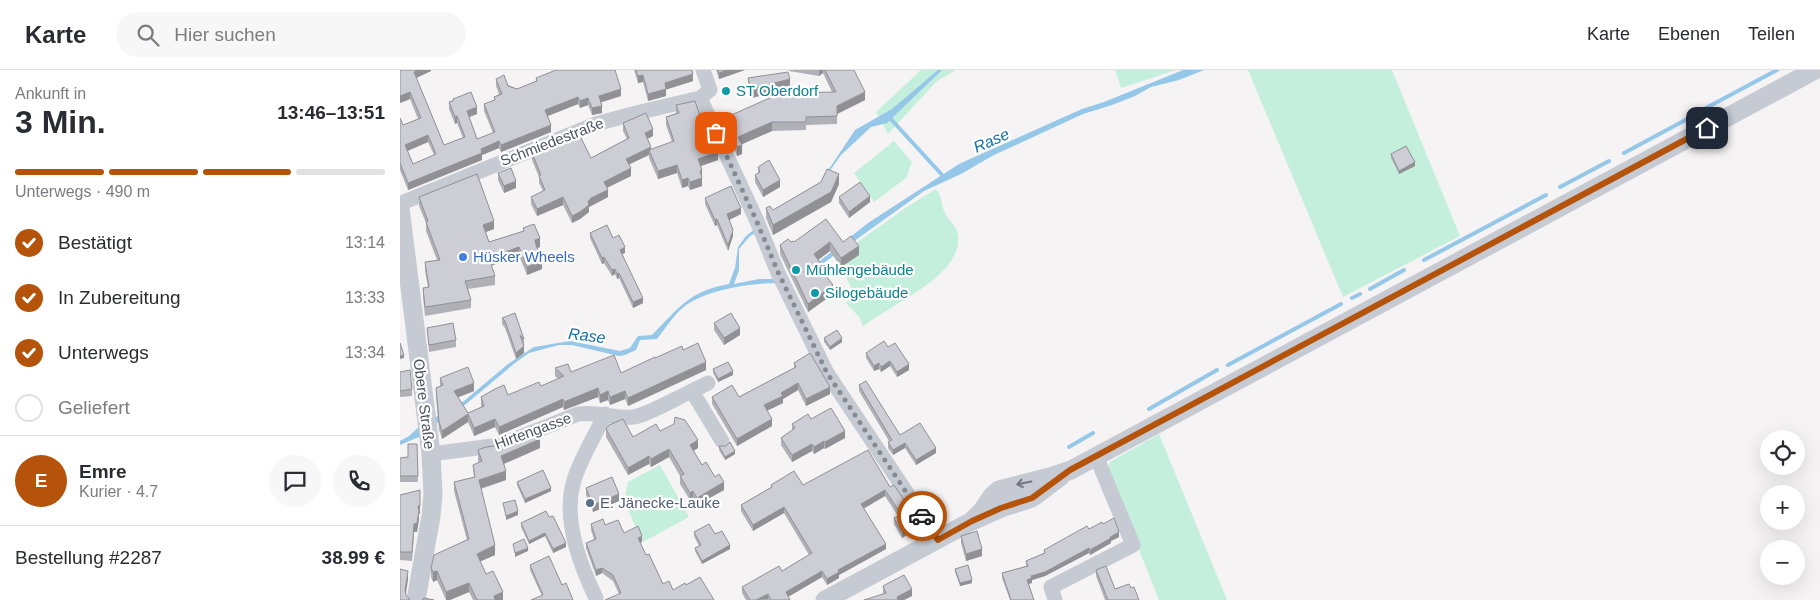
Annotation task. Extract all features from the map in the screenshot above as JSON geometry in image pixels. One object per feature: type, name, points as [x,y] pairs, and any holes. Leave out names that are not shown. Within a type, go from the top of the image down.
[{"type":"street","points":[[703,70],[705,94],[759,228],[827,373],[938,540]]},
{"type":"street","points":[[825,600],[972,521],[1001,508],[1032,498],[1070,470],[1815,70]]},
{"type":"street","name":"Schmiedestraße","points":[[400,208],[404,202],[573,133],[632,114],[705,94]]},
{"type":"street","name":"Obere Straße","points":[[400,208],[431,454],[433,494],[432,516],[416,600]]},
{"type":"street","name":"Hirtengasse","points":[[431,454],[500,446],[578,414],[605,414],[626,417],[641,415],[708,383]]},
{"type":"street","points":[[692,391],[722,441]]},
{"type":"street","points":[[596,598],[585,576],[577,549],[572,527],[570,495],[578,468],[605,414]]},
{"type":"street","points":[[1056,600],[1051,587],[1133,545],[1096,456]]},
{"type":"green space","points":[[921,70],[956,70],[937,81],[888,134],[876,112]]},
{"type":"green space","points":[[1115,70],[1176,70],[1121,88]]},
{"type":"green space","points":[[1248,70],[1392,70],[1460,236],[1343,297]]},
{"type":"green space","points":[[894,141],[912,162],[906,178],[874,202],[854,173]]},
{"type":"green space","points":[[936,189],[944,211],[957,233],[956,252],[948,265],[936,277],[863,327],[860,318],[846,303],[850,298],[854,302],[858,301],[841,267],[859,255],[855,244]]},
{"type":"green space","points":[[1159,434],[1227,600],[1159,600],[1107,470],[1110,462]]},
{"type":"green space","points":[[660,465],[689,517],[643,542],[624,502],[628,482]]},
{"type":"water","points":[[938,70],[942,70],[887,123],[871,127],[841,155],[814,193],[855,130],[892,109]]},
{"type":"water","points":[[1183,70],[1204,70],[1179,80],[1151,87],[1135,96],[1083,114],[992,156],[961,174],[924,191],[818,267],[816,264],[868,223],[959,164],[1082,109]]},
{"type":"water","points":[[756,228],[758,232],[750,236],[739,249],[739,270],[734,284],[759,279],[774,279],[776,283],[729,288],[694,300],[677,313],[657,339],[640,340],[636,350],[625,355],[619,356],[572,345],[559,345],[529,353],[460,409],[437,423],[421,436],[400,445],[400,441],[420,426],[464,401],[508,364],[534,347],[570,341],[620,351],[630,348],[638,336],[652,335],[694,296],[715,287],[729,284],[735,268],[738,247],[746,236]]},
{"type":"building","points":[[400,70],[418,70],[414,72],[444,145],[465,137],[449,102],[471,92],[477,107],[467,111],[477,139],[495,132],[484,104],[495,100],[494,97],[502,94],[496,79],[504,75],[508,86],[517,89],[537,81],[536,78],[556,70],[615,70],[621,89],[599,96],[602,106],[592,108],[588,98],[580,101],[578,97],[545,110],[551,125],[501,145],[499,141],[481,149],[482,153],[408,183],[400,163],[400,118],[403,125],[421,118],[410,92],[400,96]],"holes":[[[428,135],[436,154],[413,164],[405,145]]]},
{"type":"building","points":[[636,70],[692,70],[693,74],[665,83],[666,89],[648,94],[643,75],[638,76]]},
{"type":"building","points":[[825,70],[854,70],[865,92],[837,106],[837,116],[806,117],[806,122],[772,122],[738,137],[742,145],[737,147],[730,132],[734,130],[729,116],[781,93],[836,92]]},
{"type":"building","points":[[788,72],[790,79],[751,89],[748,78]]},
{"type":"building","points":[[695,101],[702,122],[704,122],[718,152],[698,159],[702,170],[700,171],[702,178],[690,182],[688,178],[682,180],[677,165],[658,171],[649,150],[674,141],[666,117],[679,113],[676,105]]},
{"type":"building","points":[[646,113],[653,129],[645,133],[651,147],[626,159],[631,168],[604,182],[608,190],[591,198],[588,202],[589,205],[572,216],[563,197],[537,209],[531,197],[545,190],[532,153],[579,134],[591,158],[629,138],[623,123]]},
{"type":"building","points":[[1406,146],[1415,162],[1399,171],[1391,154]]},
{"type":"building","points":[[769,160],[780,180],[763,190],[755,175],[760,172],[758,167]]},
{"type":"building","points":[[511,168],[516,181],[504,186],[498,173]]},
{"type":"building","points":[[827,169],[839,174],[831,192],[773,225],[766,208],[770,206],[773,210],[821,182]]},
{"type":"building","points":[[477,174],[494,221],[483,225],[489,242],[524,231],[523,228],[534,224],[540,238],[535,240],[542,261],[527,267],[519,247],[489,258],[495,276],[465,281],[471,300],[425,307],[423,288],[429,287],[425,262],[440,260],[419,197]]},
{"type":"building","points":[[860,182],[870,196],[849,212],[839,197]]},
{"type":"building","points":[[731,186],[741,208],[727,214],[733,230],[728,245],[717,219],[715,220],[705,198]]},
{"type":"building","points":[[826,219],[843,242],[851,236],[859,246],[841,258],[830,242],[814,254],[823,267],[820,268],[833,285],[808,304],[780,245],[788,239],[794,242]]},
{"type":"building","points":[[607,225],[613,238],[619,235],[625,247],[620,250],[643,298],[633,302],[619,273],[617,274],[615,269],[612,270],[604,257],[602,258],[590,233]]},
{"type":"building","points":[[515,313],[524,339],[520,335],[524,346],[516,353],[505,321],[502,318]]},
{"type":"building","points":[[731,313],[740,328],[724,338],[714,323]]},
{"type":"building","points":[[453,323],[456,340],[429,345],[427,328]]},
{"type":"building","points":[[837,330],[842,338],[830,347],[824,338]]},
{"type":"building","points":[[884,341],[888,347],[895,343],[909,364],[897,372],[890,361],[881,367],[879,363],[874,366],[866,353]]},
{"type":"building","points":[[400,343],[404,355],[400,356]]},
{"type":"building","points":[[698,343],[706,362],[628,398],[625,391],[610,397],[608,391],[600,395],[598,388],[564,402],[563,399],[499,427],[495,419],[474,428],[468,414],[442,431],[439,422],[436,388],[443,385],[440,378],[468,367],[474,383],[454,391],[468,413],[484,406],[481,397],[495,389],[504,385],[508,395],[539,382],[541,386],[564,376],[555,368],[568,364],[571,372],[614,355],[621,373],[682,346],[683,350]]},
{"type":"building","points":[[810,353],[830,387],[806,399],[798,383],[781,393],[783,396],[764,405],[772,419],[737,439],[712,397],[732,385],[739,397],[796,367],[794,363]]},
{"type":"building","points":[[728,362],[733,371],[718,379],[713,369]]},
{"type":"building","points":[[410,370],[412,389],[400,391],[400,372]]},
{"type":"building","points":[[866,381],[900,435],[920,423],[936,448],[916,460],[905,443],[893,450],[888,442],[892,440],[859,385]]},
{"type":"building","points":[[831,408],[845,431],[814,447],[812,444],[792,455],[781,438],[795,428],[792,424],[808,414],[811,419]]},
{"type":"building","points":[[675,417],[685,420],[698,440],[690,445],[702,465],[706,462],[715,477],[719,474],[724,482],[697,498],[693,491],[690,493],[680,476],[684,474],[669,449],[651,459],[649,456],[628,468],[606,429],[609,425],[623,419],[633,437],[656,424],[660,431],[674,424]]},
{"type":"building","points":[[537,431],[540,439],[501,456],[506,471],[479,480],[495,545],[477,554],[486,574],[493,571],[503,592],[494,596],[495,600],[477,600],[469,583],[446,592],[437,571],[433,572],[431,568],[434,555],[469,539],[454,482],[475,477],[473,465],[482,461],[478,450],[503,445]]},
{"type":"building","points":[[730,442],[735,451],[725,457],[719,446],[726,446]]},
{"type":"building","points":[[408,444],[417,444],[418,476],[400,476],[400,458],[408,457]]},
{"type":"building","points":[[868,450],[890,487],[894,485],[919,522],[902,532],[894,518],[901,514],[885,490],[861,504],[886,544],[838,570],[839,572],[827,579],[822,571],[786,592],[790,600],[771,600],[768,594],[756,600],[750,600],[742,587],[779,566],[782,571],[812,553],[784,507],[753,525],[741,505],[772,487],[771,485],[794,471],[803,485]]},
{"type":"building","points":[[543,470],[551,488],[525,499],[517,482]]},
{"type":"building","points":[[612,477],[619,494],[593,505],[586,488]]},
{"type":"building","points":[[420,490],[420,506],[418,506],[417,523],[414,524],[412,552],[400,552],[400,495]]},
{"type":"building","points":[[515,500],[518,511],[506,516],[503,503]]},
{"type":"building","points":[[546,511],[549,517],[553,516],[566,543],[553,549],[545,533],[529,541],[521,523]]},
{"type":"building","points":[[1114,518],[1119,532],[1111,538],[1045,572],[1031,576],[1032,578],[1027,580],[1034,600],[1011,600],[1002,573],[1028,566],[1026,561],[1045,553],[1044,550],[1087,526],[1089,529]]},
{"type":"building","points":[[603,519],[605,525],[618,520],[624,533],[638,526],[642,536],[638,538],[646,555],[649,554],[663,584],[669,581],[673,590],[700,577],[714,600],[605,600],[621,593],[613,575],[602,568],[596,570],[586,543],[596,539],[591,524]]},
{"type":"building","points":[[709,524],[715,534],[722,531],[730,545],[702,561],[695,548],[701,545],[694,532]]},
{"type":"building","points":[[977,531],[982,549],[966,554],[961,536]]},
{"type":"building","points":[[524,539],[528,548],[515,553],[513,544]]},
{"type":"building","points":[[549,556],[562,585],[566,583],[573,600],[531,600],[543,595],[530,565]]},
{"type":"building","points":[[968,565],[972,580],[960,583],[955,569]]},
{"type":"building","points":[[1106,566],[1115,589],[1129,584],[1131,588],[1134,587],[1139,600],[1108,600],[1096,570]]},
{"type":"building","points":[[400,569],[408,571],[405,590],[410,600],[400,600]]},
{"type":"building","points":[[904,575],[912,589],[897,597],[898,600],[864,600],[886,593],[883,586]]},
{"type":"waterway","points":[[1706,108],[1777,70]]},
{"type":"waterway","points":[[888,116],[944,177]]},
{"type":"waterway","points":[[1624,153],[1691,117]]},
{"type":"waterway","points":[[1560,187],[1609,161]]},
{"type":"waterway","points":[[1424,260],[1546,195]]},
{"type":"waterway","points":[[1370,289],[1404,270]]},
{"type":"waterway","points":[[1352,298],[1360,294]]},
{"type":"waterway","points":[[1228,365],[1341,304]]},
{"type":"waterway","points":[[1149,409],[1217,370]]},
{"type":"waterway","points":[[1069,447],[1093,433]]},
{"type":"way so far","points":[[716,133],[778,272],[827,373],[922,516]]},
{"type":"place","name":"ST Oberdorf","points":[[726,91]]},
{"type":"place","name":"Hüsker Wheels","points":[[463,257]]},
{"type":"place","name":"Mühlengebäude","points":[[796,270]]},
{"type":"place","name":"Silogebäude","points":[[815,293]]},
{"type":"place","name":"E. Jänecke-Lauke","points":[[590,503]]},
{"type":"route","points":[[922,516],[938,540],[972,521],[1001,508],[1032,498],[1070,470],[1707,128]]},
{"type":"water label","name":"Rase","points":[[991,140]]},
{"type":"water label","name":"Rase","points":[[587,335]]}]
